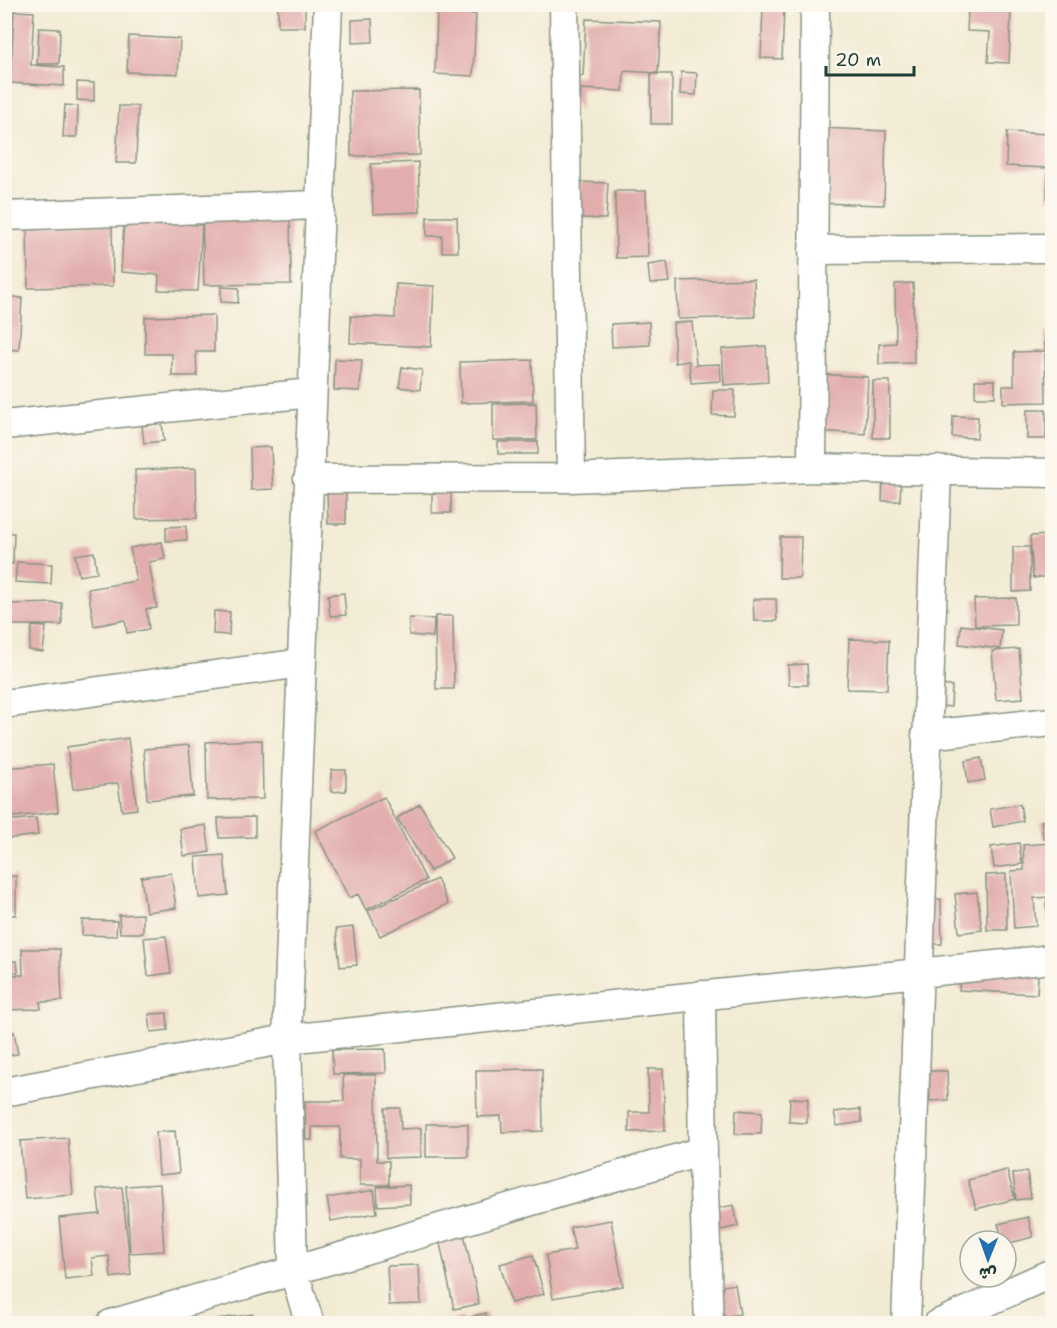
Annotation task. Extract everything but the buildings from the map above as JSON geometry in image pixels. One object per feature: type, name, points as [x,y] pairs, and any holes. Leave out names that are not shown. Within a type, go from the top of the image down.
[{"type":"street","points":[[310,1323],[293,1269],[287,1039],[328,4]]},
{"type":"street","points":[[564,4],[571,478]]},
{"type":"street","points":[[812,468],[815,4]]},
{"type":"street","points":[[4,216],[319,205]]},
{"type":"street","points":[[813,250],[1053,248]]},
{"type":"street","points":[[4,425],[311,393]]},
{"type":"street","points":[[308,479],[571,478],[812,468],[1053,472]]},
{"type":"street","points":[[906,1323],[937,470]]},
{"type":"street","points":[[4,704],[302,663]]},
{"type":"street","points":[[926,735],[1053,722]]},
{"type":"street","points":[[4,1092],[287,1039],[1053,959]]},
{"type":"street","points":[[701,995],[703,1151],[709,1323]]},
{"type":"street","points":[[111,1323],[703,1151]]},
{"type":"street","points":[[938,1323],[1053,1273]]}]
